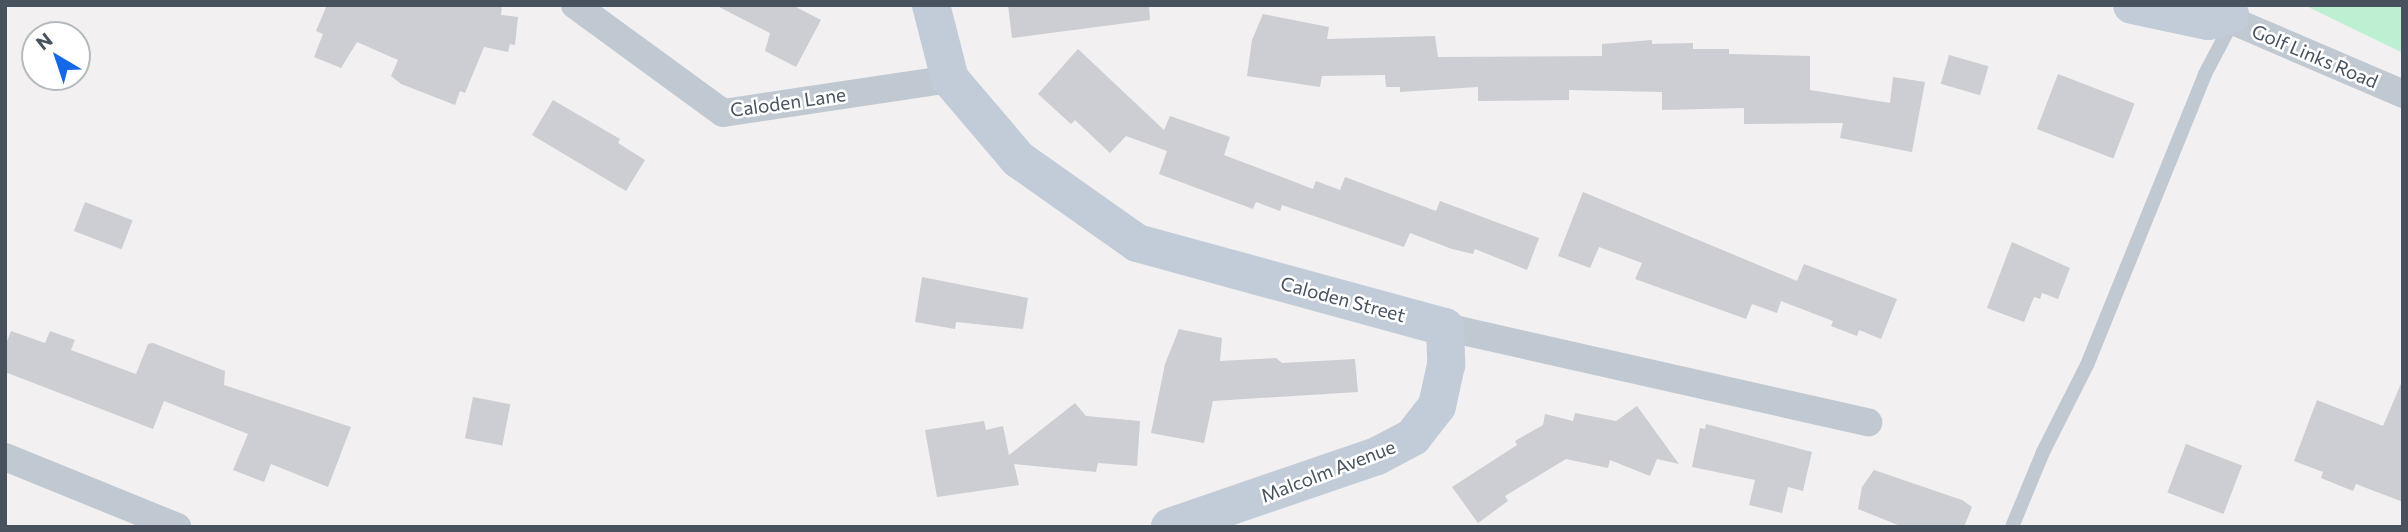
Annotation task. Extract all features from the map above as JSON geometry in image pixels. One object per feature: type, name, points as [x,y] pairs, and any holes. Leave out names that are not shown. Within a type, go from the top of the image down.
[{"type":"street","name":"Caloden Lane","points":[[575,5],[723,113],[950,79]]},
{"type":"street","name":"Caloden Street","points":[[931,5],[950,79],[1018,159],[1137,243],[1445,327],[1868,422]]},
{"type":"street","points":[[2132,5],[2208,21],[2222,12]]},
{"type":"street","name":"Golf Links Road","points":[[2222,12],[2403,94]]},
{"type":"street","name":"Malcolm Avenue","points":[[1170,527],[1377,456],[1413,437],[1437,406],[1446,365],[1445,327]]},
{"type":"street","points":[[5,457],[177,527]]},
{"type":"lane","points":[[2012,527],[2087,365],[2206,74],[2222,12]]},
{"type":"green space","points":[[2304,5],[2403,5],[2403,53]]},
{"type":"building","points":[[327,5],[502,5],[501,15],[518,17],[515,45],[510,44],[508,52],[484,47],[465,93],[460,91],[455,105],[401,84],[391,76],[398,60],[357,42],[341,68],[314,57],[323,34],[316,31]]},
{"type":"building","points":[[715,5],[792,5],[821,20],[796,67],[765,51],[770,33]]},
{"type":"building","points":[[1008,5],[1149,5],[1150,20],[1012,38]]},
{"type":"building","points":[[1263,14],[1329,27],[1327,39],[1435,36],[1438,57],[1602,56],[1602,44],[1652,40],[1652,44],[1693,43],[1693,49],[1729,49],[1729,54],[1810,56],[1810,90],[1890,103],[1893,77],[1925,82],[1912,152],[1840,138],[1843,123],[1744,124],[1744,108],[1662,110],[1662,92],[1569,90],[1569,100],[1478,101],[1478,87],[1400,92],[1400,87],[1386,87],[1385,75],[1322,76],[1320,87],[1247,76],[1252,40]]},
{"type":"building","points":[[1078,49],[1164,130],[1170,116],[1230,137],[1224,155],[1313,189],[1316,181],[1340,190],[1345,177],[1436,211],[1440,201],[1539,238],[1527,270],[1475,249],[1473,254],[1452,249],[1410,233],[1404,247],[1282,205],[1280,211],[1256,202],[1253,209],[1159,174],[1167,151],[1126,136],[1110,153],[1075,120],[1071,124],[1038,94]]},
{"type":"building","points":[[1949,55],[1988,66],[1980,95],[1941,84]]},
{"type":"building","points":[[2058,74],[2135,103],[2113,158],[2037,129]]},
{"type":"building","points":[[553,100],[620,139],[618,143],[645,160],[626,191],[532,135]]},
{"type":"building","points":[[1583,192],[1797,281],[1804,264],[1897,299],[1881,339],[1859,330],[1857,336],[1831,326],[1833,321],[1781,301],[1777,313],[1752,304],[1746,319],[1635,279],[1642,263],[1599,247],[1590,268],[1558,256]]},
{"type":"building","points":[[85,202],[133,220],[122,249],[74,231]]},
{"type":"building","points":[[2012,242],[2070,268],[2058,299],[2042,293],[2040,299],[2034,297],[2024,322],[1987,308]]},
{"type":"building","points":[[922,277],[1028,298],[1023,329],[956,322],[955,329],[915,322]]},
{"type":"building","points":[[1179,329],[1222,338],[1220,361],[1276,358],[1282,363],[1355,359],[1358,392],[1213,401],[1204,443],[1151,433],[1165,364]]},
{"type":"building","points":[[11,331],[45,343],[50,331],[75,340],[71,350],[136,374],[148,344],[153,343],[225,371],[224,385],[351,427],[328,487],[271,464],[264,482],[233,470],[248,434],[164,401],[153,429],[5,372],[5,346]]},
{"type":"building","points":[[2403,379],[2403,502],[2356,484],[2353,491],[2321,478],[2323,472],[2294,461],[2317,400],[2383,426]]},
{"type":"building","points":[[473,397],[510,404],[502,445],[465,438]]},
{"type":"building","points":[[1075,403],[1086,416],[1140,421],[1137,466],[1098,463],[1096,472],[1014,464],[1019,485],[937,497],[925,430],[984,421],[986,430],[1003,426],[1009,455]]},
{"type":"building","points":[[1637,406],[1679,464],[1657,459],[1650,476],[1610,460],[1608,468],[1566,459],[1505,496],[1508,501],[1478,523],[1452,487],[1517,445],[1515,441],[1543,425],[1545,414],[1573,421],[1575,413],[1616,421]]},
{"type":"building","points":[[1706,424],[1812,452],[1803,491],[1788,487],[1782,513],[1749,505],[1755,480],[1692,467],[1700,428],[1705,429]]},
{"type":"building","points":[[2186,444],[2242,466],[2223,514],[2167,493]]},
{"type":"building","points":[[1874,470],[1962,500],[1972,507],[1964,527],[1903,527],[1858,509],[1862,487]]}]
